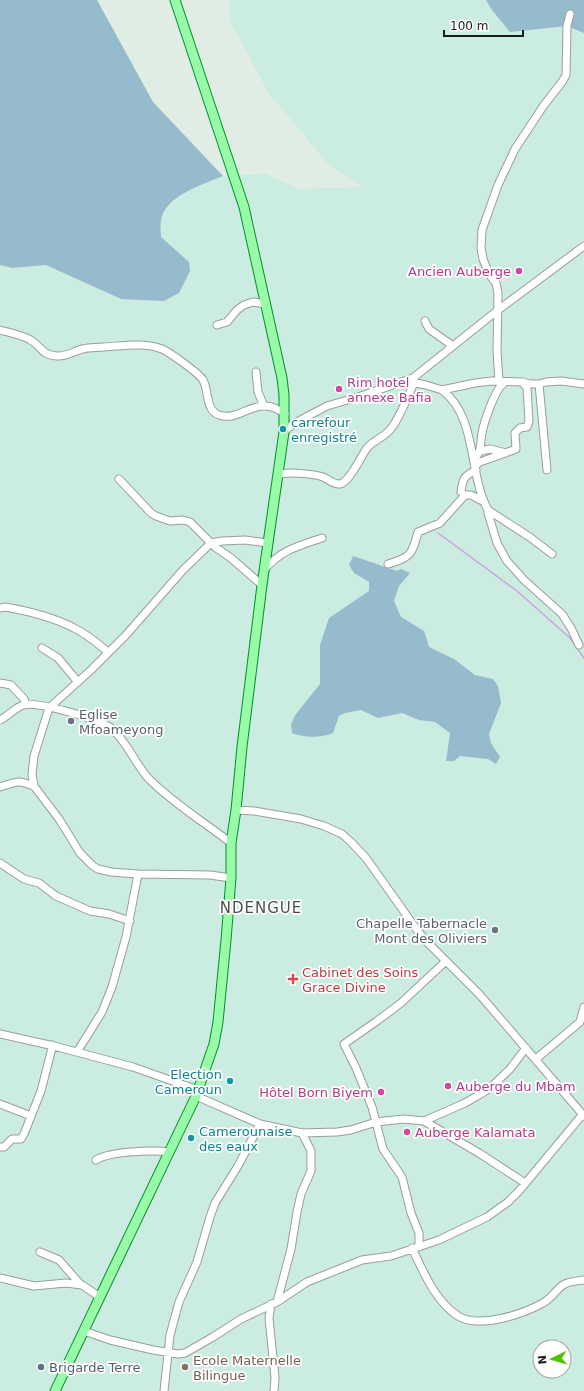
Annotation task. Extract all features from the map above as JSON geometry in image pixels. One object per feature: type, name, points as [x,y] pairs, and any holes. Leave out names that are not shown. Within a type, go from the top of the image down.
[{"type":"main road","points":[[56,1391],[170,1152],[197,1093],[210,1060],[218,1022],[231,878],[231,843],[236,810],[242,747],[264,570],[284,432],[285,414],[282,378],[250,234],[237,185],[175,0]]},
{"type":"street","points":[[475,465],[481,451],[484,422],[502,382],[497,351],[498,293],[496,283],[486,267],[481,248],[482,230],[498,185],[512,155],[544,105],[566,75],[568,22],[570,14]]},
{"type":"street","points":[[284,432],[292,424],[327,406],[414,380],[498,310],[584,246]]},
{"type":"street","points":[[216,325],[227,322],[237,310],[244,305],[253,302],[266,304]]},
{"type":"street","points":[[424,321],[429,329],[453,346]]},
{"type":"street","points":[[0,330],[32,341],[43,352],[56,356],[62,356],[89,348],[151,346],[169,352],[203,380],[209,403],[216,414],[229,416],[257,406],[264,406],[275,407],[285,414]]},
{"type":"street","points":[[256,372],[258,392],[264,406]]},
{"type":"street","points":[[414,380],[442,390],[483,382],[522,382],[530,384],[561,382],[584,384]]},
{"type":"street","points":[[278,475],[295,473],[314,475],[335,483],[340,484],[344,482],[351,474],[367,448],[388,433],[403,408],[414,380]]},
{"type":"street","points":[[484,502],[471,495],[465,495],[461,492],[463,480],[475,465],[480,462],[516,449],[515,433],[520,428],[527,427],[528,421],[527,388],[522,382]]},
{"type":"street","points":[[539,384],[547,470]]},
{"type":"street","points":[[442,390],[456,405],[461,414],[484,502],[488,510],[497,543],[507,561],[524,580],[562,614],[579,645]]},
{"type":"street","points":[[481,451],[490,449],[506,453]]},
{"type":"street","points":[[119,479],[151,513],[170,521],[186,520],[211,543],[262,585]]},
{"type":"street","points":[[388,564],[405,559],[413,549],[418,532],[440,523],[465,495]]},
{"type":"street","points":[[488,510],[531,538],[552,554]]},
{"type":"street","points":[[264,570],[271,561],[284,552],[322,538]]},
{"type":"street","points":[[231,878],[210,875],[111,872],[98,869],[93,866],[80,853],[59,819],[34,786],[32,775],[34,756],[49,708],[126,635],[183,570],[211,543],[245,540],[268,543]]},
{"type":"street","points":[[0,608],[5,607],[36,614],[67,625],[88,636],[108,652]]},
{"type":"street","points":[[42,648],[58,658],[78,682]]},
{"type":"street","points":[[0,683],[11,685],[26,702],[24,705]]},
{"type":"street","points":[[0,720],[24,705],[49,708],[88,718],[111,728],[149,779],[182,807],[231,843]]},
{"type":"street","points":[[0,786],[13,781],[19,781],[34,786]]},
{"type":"street","points":[[84,1331],[110,1340],[167,1353],[178,1354],[192,1350],[241,1319],[274,1303],[307,1282],[362,1260],[391,1256],[439,1240],[487,1217],[508,1202],[583,1115],[480,995],[417,930],[366,858],[342,834],[324,826],[301,819],[254,810],[236,810]]},
{"type":"street","points":[[0,863],[24,879],[40,883],[56,896],[90,911],[109,914],[130,920]]},
{"type":"street","points":[[77,1052],[102,1012],[106,1002],[130,920],[138,874]]},
{"type":"street","points":[[446,961],[401,1002],[344,1044],[364,1088],[376,1122],[383,1149],[402,1177],[411,1213],[419,1233],[415,1247],[430,1286],[458,1315],[463,1318],[484,1320],[502,1319],[544,1303],[564,1284],[584,1280]]},
{"type":"street","points":[[536,1059],[580,1022],[584,1007]]},
{"type":"street","points":[[0,1034],[52,1045],[133,1067],[197,1093],[260,1124],[302,1133],[337,1132],[356,1129],[376,1122],[404,1119],[424,1121],[479,1153],[525,1183]]},
{"type":"street","points":[[0,1147],[4,1147],[12,1139],[21,1139],[47,1071],[52,1045]]},
{"type":"street","points":[[424,1121],[465,1103],[490,1088],[510,1069],[526,1048]]},
{"type":"street","points":[[0,1104],[31,1116]]},
{"type":"street","points":[[164,1391],[167,1353],[178,1302],[198,1262],[215,1203],[238,1166],[260,1124]]},
{"type":"street","points":[[274,1391],[274,1365],[269,1318],[290,1255],[301,1194],[311,1170],[311,1151],[302,1133]]},
{"type":"street","points":[[96,1160],[105,1156],[116,1154],[159,1151],[170,1152]]},
{"type":"street","points":[[40,1252],[59,1260],[82,1286],[100,1297]]},
{"type":"street","points":[[0,1278],[34,1286],[66,1283],[82,1286]]},
{"type":"street","points":[[255,1312],[263,1312],[269,1318]]},
{"type":"shaded area","points":[[0,0],[97,0],[153,102],[223,176],[186,192],[169,205],[164,212],[161,223],[161,237],[189,262],[190,271],[179,293],[164,301],[121,299],[46,265],[12,268],[0,265]]},
{"type":"shaded area","points":[[229,0],[486,0],[492,10],[567,26],[584,33],[584,1391],[0,1391],[0,265],[12,268],[46,265],[121,299],[189,262],[161,237],[161,220],[169,205],[190,190],[223,176],[266,174],[298,189],[364,187],[329,165],[268,92],[230,21]]},
{"type":"shaded area","points":[[486,0],[584,0],[584,33],[567,26],[510,32]]},
{"type":"shaded area","points":[[353,556],[397,571],[401,569],[410,573],[399,586],[394,601],[401,617],[424,631],[429,647],[454,659],[475,675],[493,679],[498,686],[501,703],[489,734],[491,743],[500,757],[496,764],[488,759],[460,756],[454,761],[446,761],[450,733],[435,722],[419,720],[402,713],[378,718],[361,710],[345,713],[339,716],[333,733],[328,735],[308,737],[292,733],[291,724],[296,714],[320,684],[320,645],[329,618],[369,591],[369,582],[354,573],[349,565]]},
{"type":"waterway","points":[[438,533],[517,591],[570,638],[584,658]]},
{"type":"place","name":"Ancien Auberge","points":[[519,271]]},
{"type":"place","name":"Rim hotel annexe Bafia","points":[[339,389]]},
{"type":"place","name":"carrefour enregistré","points":[[283,429]]},
{"type":"place","name":"Eglise Mfoameyong","points":[[71,721]]},
{"type":"place","name":"Chapelle Tabernacle Mont des Oliviers","points":[[495,930]]},
{"type":"place","name":"Cabinet des Soins Grace Divine","points":[[293,979]]},
{"type":"place","name":"Election Cameroun","points":[[230,1081]]},
{"type":"place","name":"Auberge du Mbam","points":[[448,1086]]},
{"type":"place","name":"Hôtel Born Biyem","points":[[381,1092]]},
{"type":"place","name":"Auberge Kalamata","points":[[407,1132]]},
{"type":"place","name":"Camerounaise des eaux","points":[[191,1138]]},
{"type":"place","name":"Brigarde Terre","points":[[41,1367]]},
{"type":"place","name":"Ecole Maternelle Bilingue","points":[[185,1367]]},
{"type":"district","name":"NDENGUE","points":[[261,908]]}]
